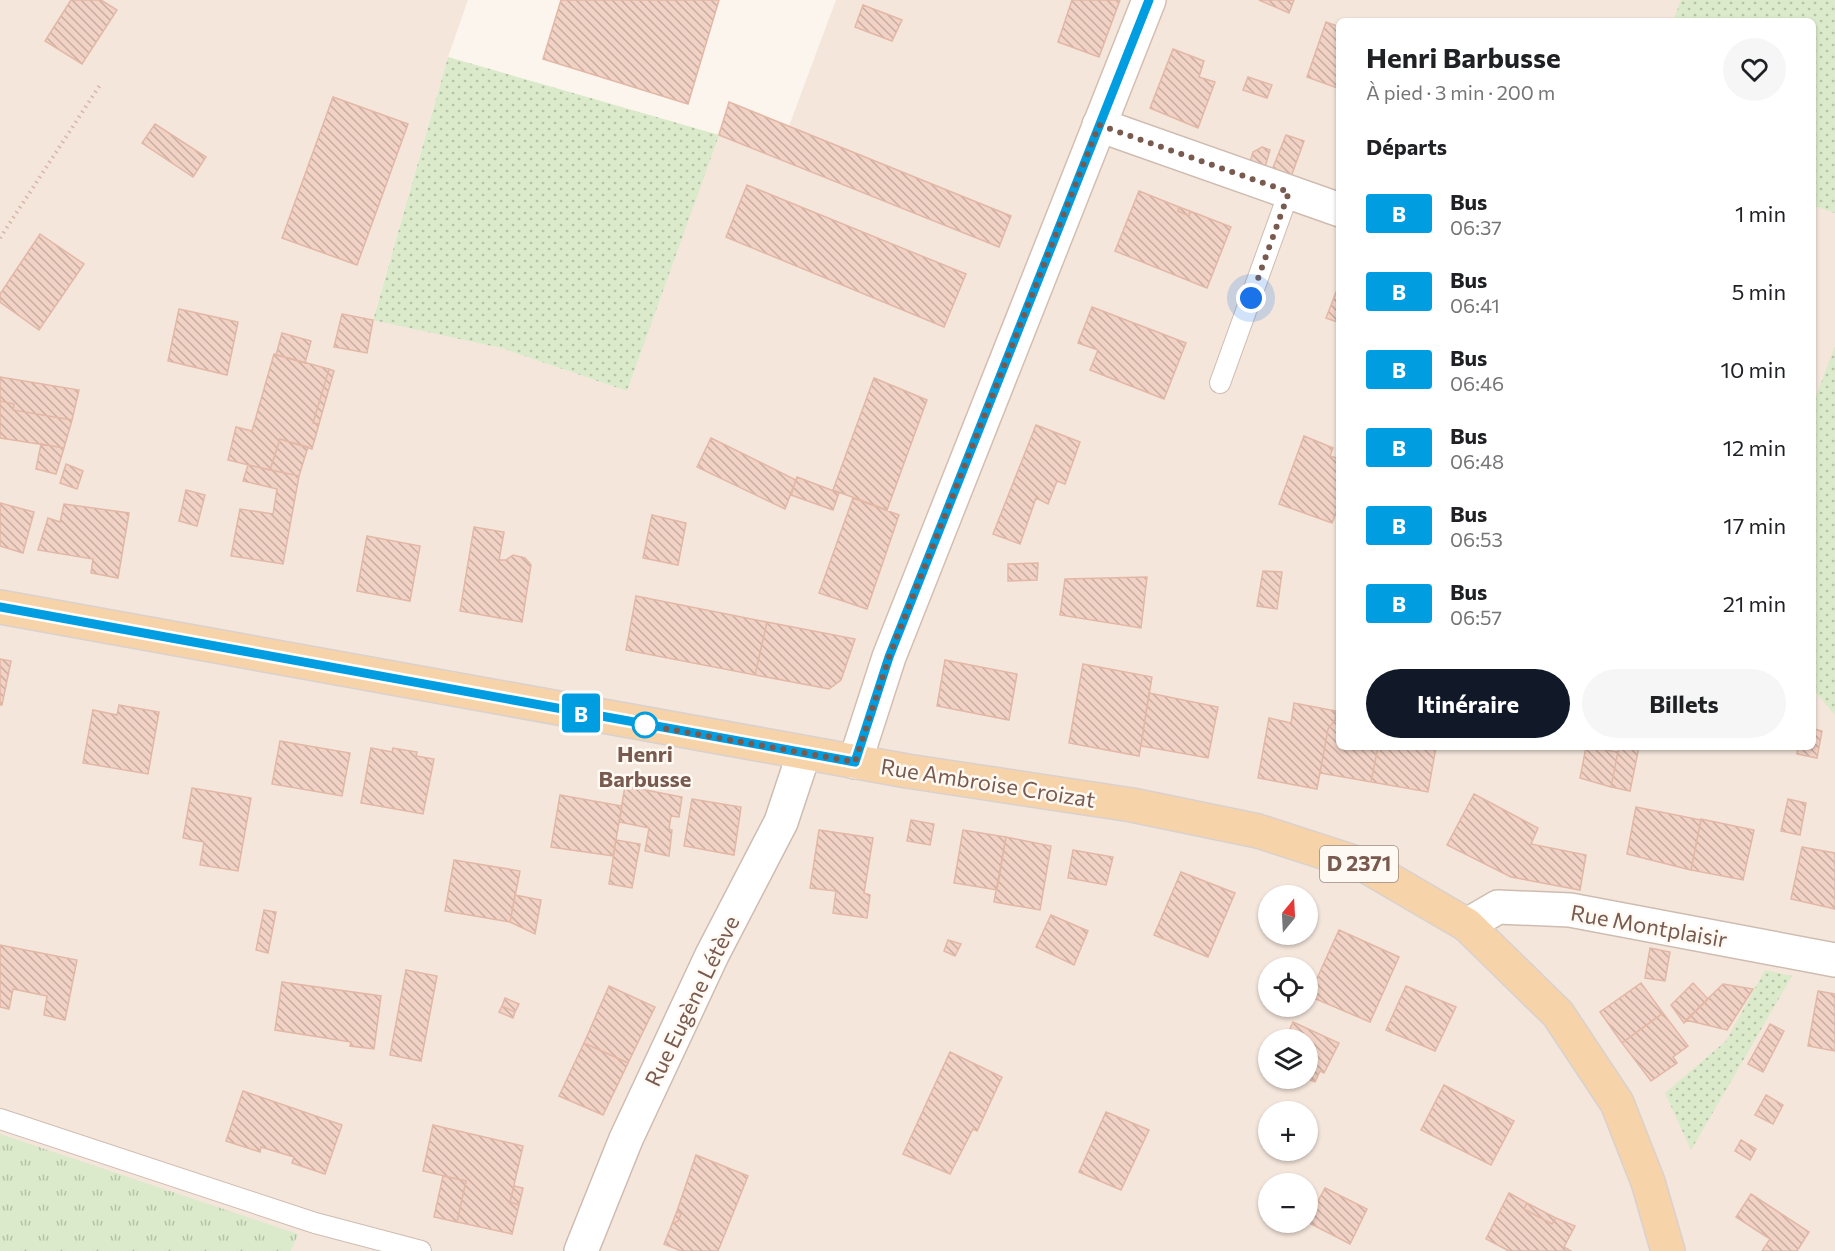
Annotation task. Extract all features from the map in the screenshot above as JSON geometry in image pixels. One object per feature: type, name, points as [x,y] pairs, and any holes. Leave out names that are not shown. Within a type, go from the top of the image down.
[{"type":"main road","name":"Rue Ambroise Croizat","points":[[0,607],[855,762],[1131,805],[1258,831],[1366,866],[1467,925],[1558,1014],[1617,1104],[1648,1182],[1668,1251]]},
{"type":"street","points":[[855,762],[889,657],[1149,0]]},
{"type":"street","points":[[1099,125],[1336,209]]},
{"type":"street","name":"Rue Eugène Létève","points":[[581,1251],[641,1107],[712,955],[781,822],[804,753]]},
{"type":"street","name":"Rue Montplaisir","points":[[1467,925],[1498,907],[1570,910],[1835,960]]},
{"type":"lane","points":[[1220,383],[1289,192]]},
{"type":"lane","points":[[0,1119],[315,1223],[421,1251]]},
{"type":"path","points":[[0,238],[100,85]]},
{"type":"shaded area","points":[[0,0],[468,0],[448,57],[373,319],[501,348],[627,391],[729,102],[789,126],[836,0],[1835,0],[1835,1251],[0,1251]]},
{"type":"green space","points":[[1681,0],[1835,0],[1835,213],[1816,207],[1816,18],[1674,18]]},
{"type":"green space","points":[[448,57],[719,135],[627,391],[501,348],[373,320]]},
{"type":"green space","points":[[1835,346],[1835,715],[1816,692],[1816,396]]},
{"type":"green space","points":[[1765,970],[1792,976],[1691,1150],[1665,1093],[1726,1041]]},
{"type":"green space","points":[[0,1134],[298,1234],[291,1251],[0,1251]]},
{"type":"building","points":[[71,0],[101,0],[117,10],[82,64],[45,41]]},
{"type":"building","points":[[561,0],[719,0],[688,104],[543,59]]},
{"type":"building","points":[[1072,0],[1120,0],[1099,57],[1058,42]]},
{"type":"building","points":[[1259,0],[1294,0],[1289,13]]},
{"type":"building","points":[[863,5],[902,20],[892,41],[855,27]]},
{"type":"building","points":[[1326,22],[1336,26],[1336,88],[1307,77]]},
{"type":"building","points":[[1173,49],[1204,61],[1199,77],[1215,82],[1198,128],[1150,108]]},
{"type":"building","points":[[1248,77],[1272,85],[1267,98],[1243,90]]},
{"type":"building","points":[[333,97],[408,124],[357,265],[282,238]]},
{"type":"building","points":[[729,102],[1011,216],[999,247],[719,135]]},
{"type":"building","points":[[155,124],[206,157],[193,177],[142,143]]},
{"type":"building","points":[[1286,135],[1304,141],[1291,177],[1272,170]]},
{"type":"building","points":[[1262,147],[1270,150],[1265,167],[1250,162],[1253,152]]},
{"type":"building","points":[[747,185],[966,274],[944,327],[726,237]]},
{"type":"building","points":[[1139,191],[1179,207],[1178,211],[1189,216],[1190,211],[1231,227],[1207,288],[1115,251]]},
{"type":"building","points":[[1179,207],[1190,211],[1189,216],[1178,211]]},
{"type":"building","points":[[40,234],[84,264],[39,330],[0,302],[0,294]]},
{"type":"building","points":[[1336,292],[1336,322],[1326,318]]},
{"type":"building","points":[[1092,307],[1186,343],[1164,399],[1090,370],[1098,350],[1078,343]]},
{"type":"building","points":[[179,309],[238,322],[227,375],[168,361]]},
{"type":"building","points":[[342,314],[373,320],[367,353],[334,347]]},
{"type":"building","points":[[282,333],[311,341],[305,363],[276,355]]},
{"type":"building","points":[[274,354],[329,369],[313,423],[319,424],[312,449],[280,439],[270,470],[228,460],[236,427],[252,431]]},
{"type":"building","points":[[329,369],[334,371],[319,424],[313,423]]},
{"type":"building","points":[[0,377],[79,390],[72,420],[13,410],[14,404],[0,401]]},
{"type":"building","points":[[874,378],[927,400],[887,510],[833,490]]},
{"type":"building","points":[[0,401],[14,404],[13,410],[72,420],[64,448],[0,438]]},
{"type":"building","points":[[1036,425],[1080,442],[1065,484],[1057,481],[1048,504],[1036,498],[1020,544],[993,534]]},
{"type":"building","points":[[1304,436],[1333,448],[1330,456],[1336,458],[1336,513],[1332,523],[1279,504]]},
{"type":"building","points":[[711,438],[796,480],[785,509],[697,467]]},
{"type":"building","points":[[280,439],[308,447],[299,476],[270,470]]},
{"type":"building","points":[[41,444],[64,448],[56,474],[36,469]]},
{"type":"building","points":[[66,464],[83,471],[77,489],[60,483]]},
{"type":"building","points":[[248,465],[299,476],[283,564],[231,556],[240,509],[273,514],[277,489],[243,481]]},
{"type":"building","points":[[797,477],[839,493],[833,510],[791,495]]},
{"type":"building","points":[[186,490],[205,495],[197,526],[179,521]]},
{"type":"building","points":[[853,498],[899,515],[867,609],[819,593]]},
{"type":"building","points":[[0,503],[34,512],[23,553],[0,546]]},
{"type":"building","points":[[64,504],[129,513],[118,578],[91,573],[93,559],[38,550],[48,518],[60,522]]},
{"type":"building","points":[[652,515],[686,523],[678,565],[643,558]]},
{"type":"building","points":[[474,527],[504,532],[499,560],[506,560],[513,555],[525,558],[531,565],[522,622],[460,611]]},
{"type":"building","points":[[367,536],[420,546],[410,601],[357,591]]},
{"type":"building","points":[[1038,563],[1037,580],[1008,581],[1008,564]]},
{"type":"building","points":[[1263,571],[1282,572],[1277,609],[1257,606]]},
{"type":"building","points":[[1147,577],[1141,628],[1060,615],[1065,579]]},
{"type":"building","points":[[636,596],[767,622],[755,675],[626,650]]},
{"type":"building","points":[[767,622],[855,639],[841,680],[829,689],[755,675]]},
{"type":"building","points":[[0,659],[11,661],[2,705],[0,705]]},
{"type":"building","points":[[945,660],[1017,674],[1009,720],[937,706]]},
{"type":"building","points":[[1083,664],[1152,677],[1139,756],[1069,743]]},
{"type":"building","points":[[1149,693],[1218,707],[1208,758],[1141,746]]},
{"type":"building","points":[[1294,703],[1336,711],[1335,720],[1328,729],[1317,789],[1258,778],[1269,718],[1291,723]]},
{"type":"building","points":[[119,705],[159,712],[148,774],[83,763],[93,710],[117,715]]},
{"type":"building","points":[[1336,720],[1336,750],[1377,750],[1371,782],[1320,773],[1328,729]]},
{"type":"building","points":[[1816,730],[1822,731],[1817,758],[1797,754],[1798,750],[1816,750]]},
{"type":"building","points":[[280,741],[350,753],[342,796],[272,784]]},
{"type":"building","points":[[371,748],[392,752],[393,748],[417,752],[416,756],[434,759],[423,814],[361,803]]},
{"type":"building","points":[[1377,750],[1435,750],[1428,792],[1371,782]]},
{"type":"building","points":[[1585,750],[1618,752],[1611,787],[1580,778]]},
{"type":"building","points":[[1618,750],[1638,750],[1630,791],[1611,787]]},
{"type":"building","points":[[625,786],[682,797],[679,817],[671,816],[669,856],[645,851],[649,828],[619,822]]},
{"type":"building","points":[[192,788],[251,798],[238,871],[200,865],[204,842],[183,838]]},
{"type":"building","points":[[1474,794],[1538,828],[1531,844],[1586,855],[1580,890],[1511,877],[1447,845]]},
{"type":"building","points":[[560,795],[622,806],[613,856],[551,847]]},
{"type":"building","points":[[692,799],[741,807],[734,855],[684,846]]},
{"type":"building","points":[[1788,799],[1806,803],[1800,835],[1781,831]]},
{"type":"building","points":[[1636,807],[1701,820],[1691,870],[1627,854]]},
{"type":"building","points":[[1701,819],[1754,830],[1743,880],[1691,870]]},
{"type":"building","points":[[911,820],[934,824],[930,845],[907,841]]},
{"type":"building","points":[[819,830],[873,838],[864,893],[870,895],[867,918],[833,913],[836,891],[810,888]]},
{"type":"building","points":[[963,830],[1006,837],[997,890],[954,883]]},
{"type":"building","points":[[1006,837],[1051,846],[1040,910],[994,902]]},
{"type":"building","points":[[616,840],[640,844],[632,888],[609,884]]},
{"type":"building","points":[[1802,847],[1835,853],[1835,909],[1791,899]]},
{"type":"building","points":[[1073,850],[1113,857],[1106,885],[1068,878]]},
{"type":"building","points":[[454,860],[520,871],[510,922],[445,911]]},
{"type":"building","points":[[1181,872],[1235,893],[1208,957],[1154,935]]},
{"type":"building","points":[[515,895],[541,900],[535,934],[510,922]]},
{"type":"building","points":[[264,910],[276,912],[268,953],[256,950]]},
{"type":"building","points":[[1051,915],[1088,931],[1074,965],[1036,947]]},
{"type":"building","points":[[1339,930],[1399,957],[1370,1022],[1318,1000],[1318,976]]},
{"type":"building","points":[[948,940],[961,944],[955,956],[944,951]]},
{"type":"building","points":[[0,945],[77,960],[65,1020],[44,1015],[47,996],[13,989],[9,1009],[0,1007]]},
{"type":"building","points":[[1650,948],[1670,952],[1665,981],[1645,978]]},
{"type":"building","points":[[406,970],[437,976],[421,1061],[390,1055]]},
{"type":"building","points":[[282,982],[381,996],[374,1049],[350,1046],[351,1042],[275,1030]]},
{"type":"building","points":[[1641,983],[1663,1013],[1622,1043],[1600,1012]]},
{"type":"building","points":[[1693,983],[1708,999],[1684,1023],[1671,1005]]},
{"type":"building","points":[[1723,984],[1753,989],[1727,1030],[1686,1020]]},
{"type":"building","points":[[609,986],[655,1007],[628,1063],[584,1043]]},
{"type":"building","points":[[1406,986],[1456,1007],[1435,1051],[1386,1030]]},
{"type":"building","points":[[1818,991],[1835,994],[1835,1051],[1808,1046]]},
{"type":"building","points":[[505,998],[519,1004],[515,1012],[502,1006]]},
{"type":"building","points":[[502,1006],[515,1012],[513,1018],[499,1012]]},
{"type":"building","points":[[1663,1013],[1688,1046],[1673,1057],[1677,1063],[1651,1081],[1622,1043]]},
{"type":"building","points":[[1293,1022],[1308,1029],[1290,1029]]},
{"type":"building","points":[[1770,1024],[1784,1031],[1763,1072],[1748,1064]]},
{"type":"building","points":[[1318,1033],[1339,1043],[1324,1073],[1320,1071],[1318,1075]]},
{"type":"building","points":[[584,1043],[628,1063],[603,1115],[559,1096]]},
{"type":"building","points":[[950,1052],[1002,1077],[977,1131],[973,1129],[950,1174],[903,1154]]},
{"type":"building","points":[[1444,1085],[1514,1121],[1491,1165],[1421,1130]]},
{"type":"building","points":[[243,1091],[342,1125],[325,1174],[292,1163],[294,1157],[261,1147],[260,1152],[226,1141]]},
{"type":"building","points":[[1766,1095],[1783,1105],[1773,1124],[1755,1115]]},
{"type":"building","points":[[1106,1112],[1149,1130],[1121,1190],[1079,1172]]},
{"type":"building","points":[[433,1125],[523,1146],[510,1202],[519,1205],[512,1234],[457,1222],[466,1181],[423,1171]]},
{"type":"building","points":[[1741,1140],[1756,1149],[1750,1160],[1735,1151]]},
{"type":"building","points":[[696,1155],[748,1176],[718,1251],[681,1251],[664,1244],[672,1224],[678,1221],[681,1214],[677,1211]]},
{"type":"building","points":[[443,1176],[466,1181],[457,1222],[434,1217]]},
{"type":"building","points":[[514,1186],[523,1188],[519,1205],[510,1202]]},
{"type":"building","points":[[1325,1188],[1367,1209],[1350,1244],[1318,1228],[1318,1201]]},
{"type":"building","points":[[1509,1193],[1527,1203],[1524,1209],[1552,1224],[1556,1218],[1575,1226],[1564,1247],[1571,1251],[1509,1251],[1486,1239]]},
{"type":"building","points":[[1751,1194],[1809,1232],[1797,1251],[1762,1251],[1770,1239],[1736,1217]]},
{"type":"building","points":[[1527,1203],[1556,1218],[1552,1224],[1524,1209]]},
{"type":"building","points":[[677,1211],[681,1214],[678,1221],[672,1224]]},
{"type":"bus line","name":"B","points":[[0,607],[855,762],[889,657],[1149,0]]},
{"type":"place","name":"Henri Barbusse","points":[[645,725]]},
{"type":"route","points":[[645,725],[855,762],[889,657],[1099,125],[1289,192],[1251,298]]}]
